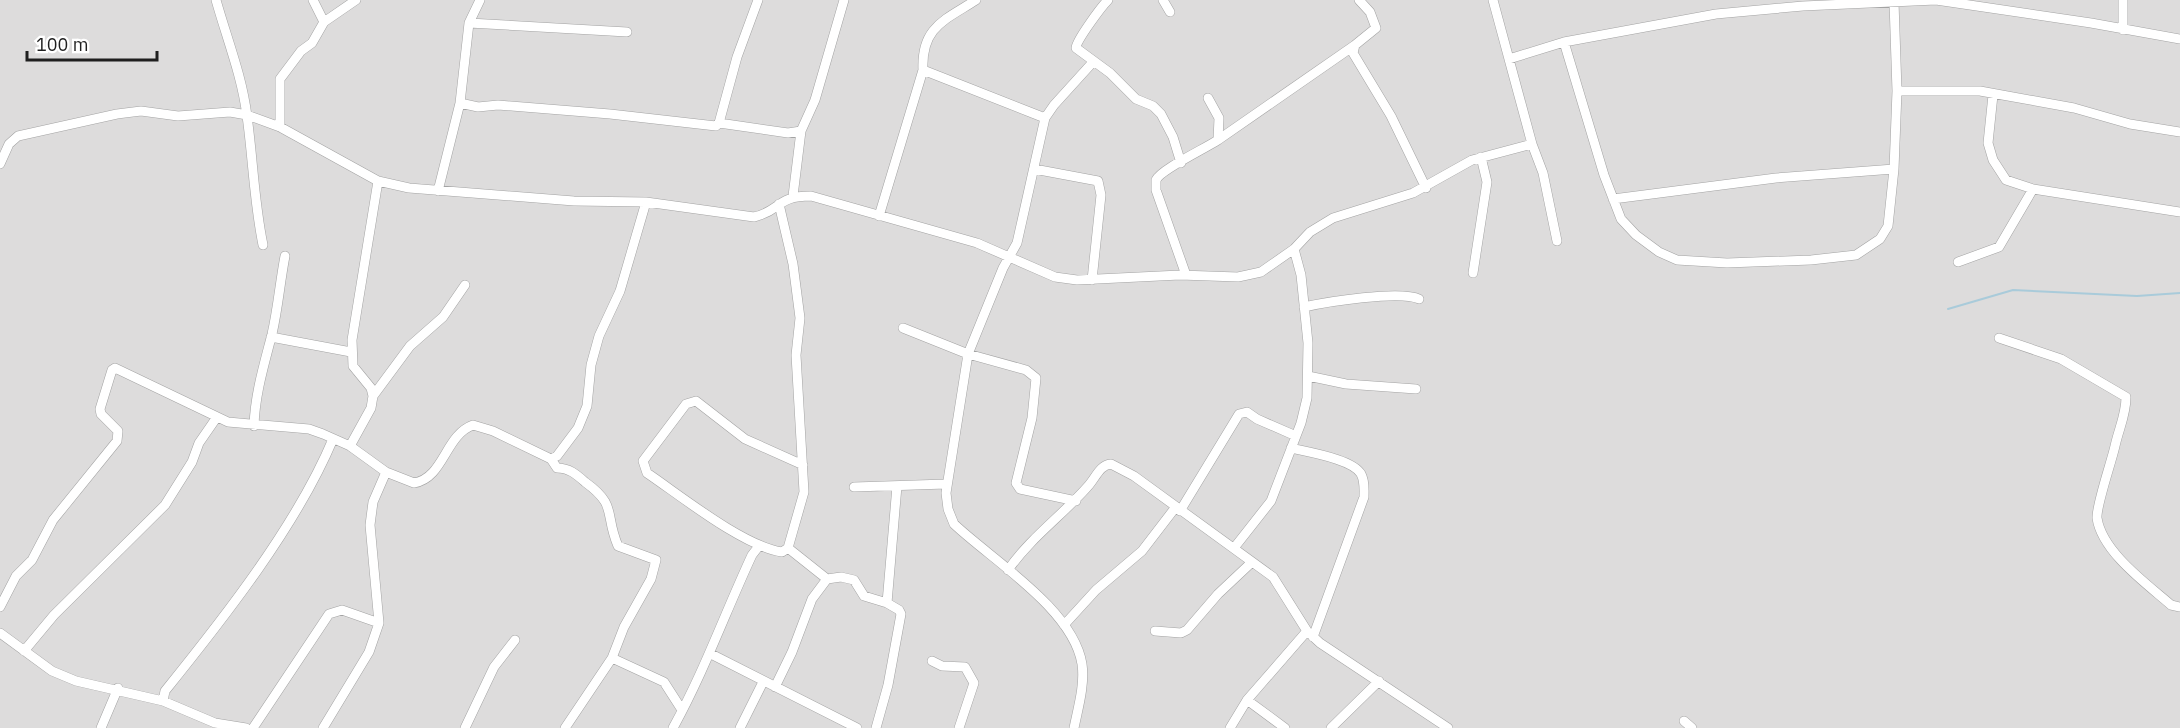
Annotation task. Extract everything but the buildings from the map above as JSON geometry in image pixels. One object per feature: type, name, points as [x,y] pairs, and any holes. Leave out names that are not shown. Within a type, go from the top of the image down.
[{"type":"street","points":[[216,0],[237,69],[247,115],[257,215],[263,245]]},
{"type":"street","points":[[313,0],[324,22]]},
{"type":"street","points":[[280,127],[280,79],[301,51],[312,43],[324,22],[356,0]]},
{"type":"street","points":[[438,191],[460,104],[469,23],[480,0]]},
{"type":"street","points":[[719,123],[737,57],[758,0]]},
{"type":"street","points":[[793,196],[801,130],[816,100],[844,0]]},
{"type":"street","points":[[879,216],[923,70],[923,50],[929,37],[949,15],[976,0]]},
{"type":"street","points":[[1108,0],[1076,44],[1079,52],[1110,73],[1136,99],[1153,106],[1161,114],[1173,137],[1181,163]]},
{"type":"street","points":[[1163,0],[1170,12]]},
{"type":"street","points":[[1186,275],[1156,190],[1156,180],[1165,168],[1181,163],[1218,140],[1376,28],[1370,12],[1359,0]]},
{"type":"street","points":[[1493,0],[1532,144],[1543,173],[1557,241]]},
{"type":"street","points":[[1509,59],[1564,42],[1716,14],[1803,3],[1936,0],[2091,22],[2123,30],[2180,39]]},
{"type":"street","points":[[2123,0],[2123,30]]},
{"type":"street","points":[[1564,42],[1588,126],[1621,219],[1636,235],[1659,252],[1677,260],[1727,263],[1811,260],[1856,255],[1880,239],[1888,226],[1894,169],[1897,91],[1894,2]]},
{"type":"street","points":[[469,23],[627,32]]},
{"type":"street","points":[[1355,45],[1353,53],[1356,62],[1390,116],[1426,188]]},
{"type":"street","points":[[1074,728],[1082,686],[1082,664],[1064,626],[1008,570],[954,524],[948,509],[946,484],[968,354],[1017,243],[1045,118],[1053,105],[1093,62]]},
{"type":"street","points":[[923,70],[1045,118]]},
{"type":"street","points":[[1897,91],[1970,91],[2019,97],[2074,108],[2130,123],[2180,132]]},
{"type":"street","points":[[1993,95],[1988,143],[1993,160],[2006,180],[2033,189],[2180,212]]},
{"type":"street","points":[[1208,98],[1219,118],[1218,140]]},
{"type":"street","points":[[460,104],[610,114],[711,126],[719,123],[788,133],[801,130]]},
{"type":"street","points":[[0,161],[9,144],[18,136],[117,114],[141,111],[178,116],[217,111],[247,115],[280,127],[378,181],[438,191],[574,201],[646,202],[754,217],[764,215],[793,196],[811,196],[976,243],[1055,277],[1092,280],[1186,275],[1250,276],[1261,272],[1294,249],[1310,232],[1333,218],[1390,203],[1426,188],[1481,157],[1532,144]]},
{"type":"street","points":[[1473,273],[1487,182],[1481,157]]},
{"type":"street","points":[[1034,169],[1098,181],[1101,195],[1092,280]]},
{"type":"street","points":[[1613,199],[1776,178],[1894,169]]},
{"type":"street","points":[[350,446],[371,408],[373,396],[371,388],[353,366],[351,352],[378,181]]},
{"type":"street","points":[[1958,262],[1999,247],[2033,189]]},
{"type":"street","points":[[552,459],[557,456],[578,428],[587,406],[589,373],[599,336],[620,291],[646,202]]},
{"type":"street","points":[[779,204],[793,264],[800,318],[796,355],[804,465],[804,492],[788,548],[782,552],[759,546],[647,472],[643,461],[686,404],[696,401],[745,439],[804,465]]},
{"type":"street","points":[[1234,548],[1271,501],[1296,436],[1307,398],[1308,343],[1301,275],[1294,249]]},
{"type":"street","points":[[254,426],[254,407],[264,356],[271,337],[285,256]]},
{"type":"street","points":[[373,396],[410,346],[442,317],[465,285]]},
{"type":"street","points":[[1304,307],[1393,296],[1412,296],[1419,299]]},
{"type":"street","points":[[903,328],[968,354],[1026,370],[1036,378],[1032,418],[1017,486],[1076,501]]},
{"type":"street","points":[[271,337],[351,352]]},
{"type":"street","points":[[1999,338],[2061,359],[2126,397],[2126,417],[2117,439],[2097,516],[2102,532],[2121,560],[2171,605],[2180,607]]},
{"type":"street","points":[[0,608],[16,576],[32,560],[53,520],[117,441],[118,431],[101,414],[100,409],[111,370],[126,372],[228,422],[309,429],[350,446],[386,472],[414,483],[429,477],[457,435],[473,425],[493,431],[552,459],[555,466],[567,468],[605,498],[611,530],[618,546],[656,560],[651,579],[624,627],[612,657],[565,728]]},
{"type":"street","points":[[1308,376],[1346,384],[1416,389]]},
{"type":"street","points":[[1064,626],[1096,590],[1142,551],[1178,509],[1242,412],[1296,436]]},
{"type":"street","points":[[24,651],[54,615],[165,505],[192,462],[199,443],[218,417]]},
{"type":"street","points":[[163,701],[165,691],[229,607],[311,488],[333,439]]},
{"type":"street","points":[[1230,728],[1247,700],[1310,634],[1364,497],[1363,476],[1353,465],[1291,448]]},
{"type":"street","points":[[1008,570],[1029,542],[1076,501],[1103,466],[1111,464],[1134,476],[1274,577],[1310,634],[1448,728]]},
{"type":"street","points":[[323,728],[369,652],[379,623],[370,525],[373,501],[386,472]]},
{"type":"street","points":[[854,486],[946,484]]},
{"type":"street","points":[[887,603],[897,486]]},
{"type":"street","points":[[677,726],[682,710],[711,654],[721,623],[752,555],[759,546]]},
{"type":"street","points":[[788,548],[827,579],[854,580],[864,596],[887,603],[899,610],[888,685],[876,728]]},
{"type":"street","points":[[1155,631],[1181,633],[1187,630],[1201,617],[1218,594],[1252,562]]},
{"type":"street","points":[[775,687],[792,652],[812,599],[827,579]]},
{"type":"street","points":[[253,728],[329,614],[342,610],[379,623]]},
{"type":"street","points":[[0,633],[52,671],[68,678],[118,688],[163,701],[186,713],[229,727],[246,728]]},
{"type":"street","points":[[465,728],[494,667],[515,640]]},
{"type":"street","points":[[711,654],[856,728]]},
{"type":"street","points":[[612,657],[664,682],[682,710]]},
{"type":"street","points":[[932,661],[942,666],[965,667],[974,683],[959,728]]},
{"type":"street","points":[[1331,728],[1379,681]]},
{"type":"street","points":[[740,728],[763,682]]},
{"type":"street","points":[[101,728],[118,688]]},
{"type":"street","points":[[1247,700],[1285,728]]},
{"type":"street","points":[[1684,721],[1692,728]]},
{"type":"shaded area","points":[[0,0],[2180,0],[2180,728],[0,728]]},
{"type":"waterway","points":[[1948,309],[2013,290],[2137,296],[2180,293]]}]
